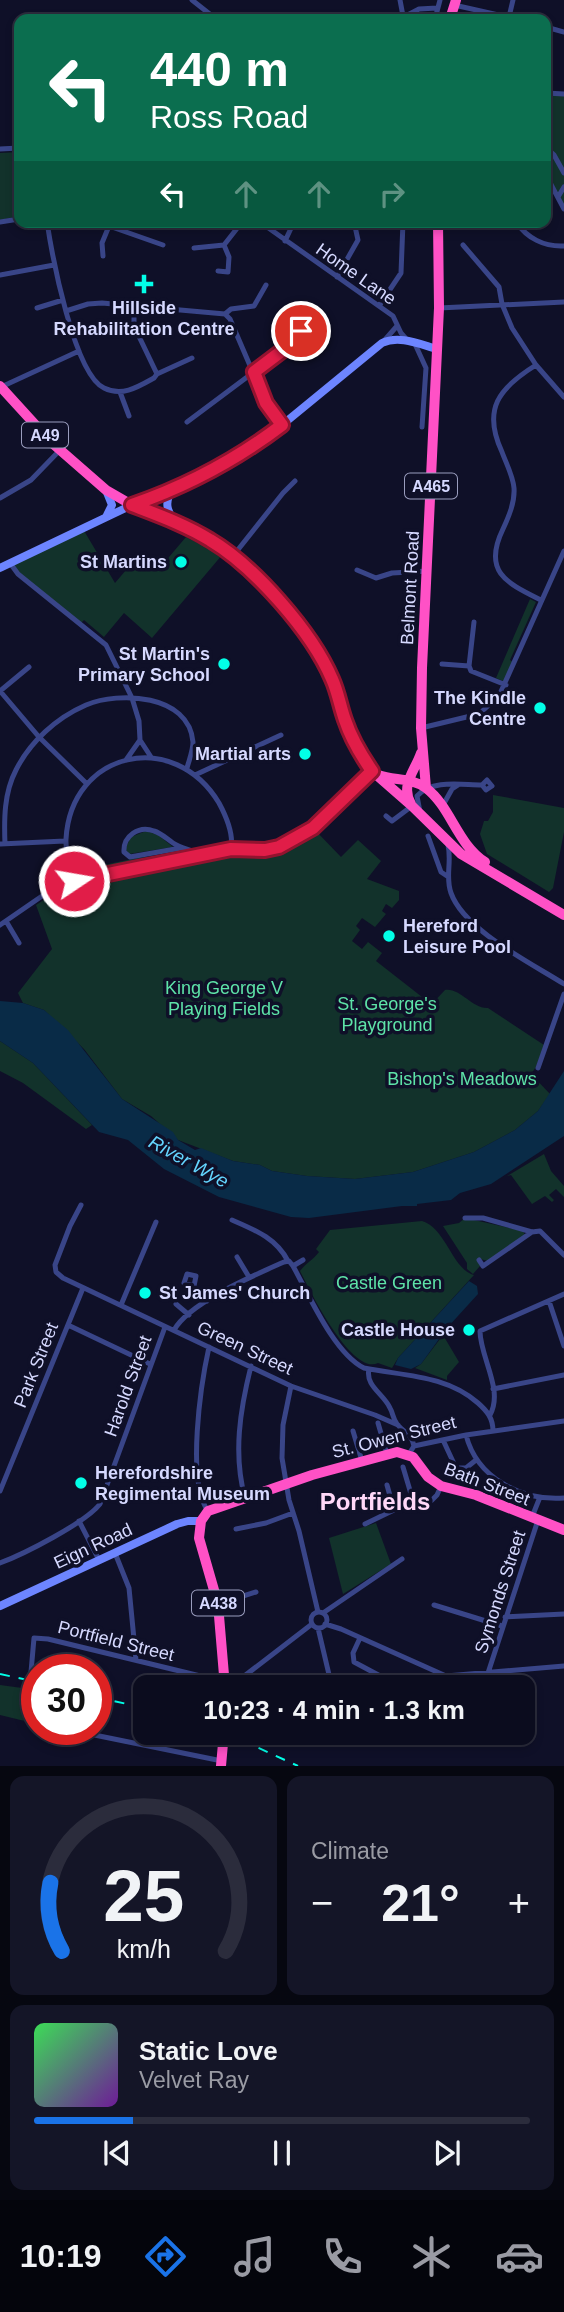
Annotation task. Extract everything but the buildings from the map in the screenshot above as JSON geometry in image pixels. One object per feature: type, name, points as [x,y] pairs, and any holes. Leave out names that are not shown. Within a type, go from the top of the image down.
[{"type":"highway","name":"Belmont Road","points":[[426,788],[421,728],[422,668],[439,308],[438,228]]},
{"type":"highway","name":"A49","points":[[1,387],[60,450],[106,489],[132,505],[209,539],[233,556],[289,612],[314,647],[332,679],[353,739],[374,773]]},
{"type":"highway","name":"A465","points":[[409,780],[422,749]]},
{"type":"highway","points":[[374,773],[389,779],[409,780],[426,788],[477,857],[564,915]]},
{"type":"highway","points":[[374,773],[458,852],[564,908]]},
{"type":"highway","points":[[409,780],[406,791],[412,806]]},
{"type":"highway","points":[[422,816],[431,818],[442,808]]},
{"type":"highway","points":[[458,852],[460,837]]},
{"type":"highway","name":"St. Owen Street","points":[[208,1511],[362,1461],[411,1450]]},
{"type":"highway","name":"Bath Street","points":[[411,1450],[428,1477],[441,1486],[476,1495],[564,1530]]},
{"type":"highway","points":[[201,1521],[208,1511]]},
{"type":"highway","name":"A438","points":[[201,1521],[199,1538],[218,1604],[226,1675]]},
{"type":"highway","points":[[222,1763],[223,1745]]},
{"type":"street","points":[[192,0],[210,14]]},
{"type":"street","points":[[436,14],[440,0]]},
{"type":"street","points":[[455,2],[494,14]]},
{"type":"street","points":[[410,14],[419,9],[438,8]]},
{"type":"street","points":[[474,14],[475,10]]},
{"type":"street","points":[[551,152],[564,173]]},
{"type":"street","points":[[551,184],[564,209]]},
{"type":"street","points":[[558,197],[564,187]]},
{"type":"street","points":[[48,228],[66,311],[79,351],[96,383],[120,392],[138,387],[156,374],[192,358]]},
{"type":"street","points":[[103,256],[102,243],[107,228]]},
{"type":"street","points":[[118,228],[163,245]]},
{"type":"street","points":[[194,248],[224,245],[237,228]]},
{"type":"street","name":"Home Lane","points":[[268,228],[393,316],[397,327],[424,359],[426,368],[422,427]]},
{"type":"street","points":[[285,241],[291,228]]},
{"type":"street","points":[[337,277],[358,240],[355,228]]},
{"type":"street","points":[[379,306],[401,273],[403,228]]},
{"type":"street","points":[[522,228],[534,239],[564,246]]},
{"type":"street","points":[[218,271],[228,272],[229,257],[224,245]]},
{"type":"street","points":[[463,245],[499,287],[502,304],[512,328],[536,365],[564,397]]},
{"type":"street","points":[[0,275],[54,265]]},
{"type":"street","points":[[225,314],[231,309],[254,306],[266,285]]},
{"type":"street","points":[[37,308],[63,300]]},
{"type":"street","points":[[439,308],[564,302]]},
{"type":"street","points":[[66,311],[95,303],[225,314],[230,319],[266,403],[282,425]]},
{"type":"street","points":[[134,307],[134,326],[156,374]]},
{"type":"street","name":"Home Lane","points":[[382,344],[397,327]]},
{"type":"street","points":[[187,422],[299,338],[301,331]]},
{"type":"street","points":[[0,568],[105,517],[172,490],[239,456],[390,339],[437,349]]},
{"type":"street","points":[[1,387],[79,351]]},
{"type":"street","points":[[536,365],[515,378],[495,405],[492,420],[495,438],[514,487],[510,514],[496,543],[494,556],[499,574],[506,581],[541,600]]},
{"type":"street","points":[[120,392],[129,416]]},
{"type":"street","points":[[0,498],[31,480],[60,450]]},
{"type":"street","points":[[233,556],[295,481]]},
{"type":"street","points":[[105,517],[111,512],[112,505],[106,489]]},
{"type":"street","points":[[172,490],[166,506],[175,523]]},
{"type":"street","points":[[421,728],[479,714],[494,703],[506,685],[564,551]]},
{"type":"street","points":[[9,563],[106,645],[132,698],[139,720],[140,740],[150,757]]},
{"type":"street","points":[[357,570],[376,578],[392,573],[428,571]]},
{"type":"street","points":[[474,622],[469,666],[474,673],[506,685]]},
{"type":"street","points":[[442,664],[469,666]]},
{"type":"street","points":[[29,667],[0,691],[38,737],[86,783]]},
{"type":"street","points":[[65,841],[3,844],[4,816],[15,771],[38,737],[73,711],[106,699],[132,698],[165,704],[185,722],[193,741],[187,768]]},
{"type":"street","points":[[195,775],[281,735]]},
{"type":"street","points":[[126,760],[140,740]]},
{"type":"street","points":[[74,881],[65,841],[75,801],[86,783],[106,769],[126,760],[150,757],[187,768],[214,796],[223,811],[229,826],[231,849]]},
{"type":"street","points":[[19,943],[3,923],[45,894],[74,881],[231,849],[265,850],[279,847],[313,828],[374,773]]},
{"type":"street","points":[[422,816],[417,796],[426,788],[442,784],[482,785]]},
{"type":"street","points":[[442,808],[452,789],[458,785]]},
{"type":"street","points":[[386,816],[392,821],[412,806]]},
{"type":"street","points":[[181,848],[130,857],[123,848],[131,834],[145,829],[157,831],[181,848],[194,852],[195,857]]},
{"type":"street","points":[[428,836],[441,872],[447,876]]},
{"type":"street","points":[[448,844],[450,863],[447,876],[458,906],[484,933],[564,984]]},
{"type":"street","points":[[450,863],[458,852]]},
{"type":"street","points":[[538,1068],[564,994]]},
{"type":"street","name":"Green Street","points":[[81,1205],[55,1265],[62,1278],[291,1386],[398,1425]]},
{"type":"street","points":[[465,1218],[483,1218],[532,1232]]},
{"type":"street","points":[[232,1220],[270,1239],[283,1252],[336,1341],[356,1363],[369,1369],[451,1385],[490,1415]]},
{"type":"street","points":[[121,1305],[156,1222]]},
{"type":"street","points":[[479,1260],[483,1266],[538,1230],[564,1255]]},
{"type":"street","points":[[237,1257],[250,1277]]},
{"type":"street","points":[[293,1266],[303,1260]]},
{"type":"street","points":[[174,1330],[207,1301],[250,1277],[288,1261]]},
{"type":"street","points":[[194,1286],[207,1301]]},
{"type":"street","name":"Park Street","points":[[0,1491],[83,1288]]},
{"type":"street","points":[[493,1431],[490,1415],[494,1407],[493,1389],[480,1336],[482,1328],[564,1294]]},
{"type":"street","points":[[549,1301],[564,1346]]},
{"type":"street","points":[[176,1304],[189,1315]]},
{"type":"street","points":[[68,1325],[150,1364]]},
{"type":"street","name":"Harold Street","points":[[0,1563],[79,1521],[100,1504],[165,1326]]},
{"type":"street","points":[[208,1511],[204,1506],[201,1489],[197,1425],[202,1377],[209,1347]]},
{"type":"street","points":[[246,1498],[241,1480],[239,1431],[251,1366]]},
{"type":"street","points":[[369,1369],[367,1375],[370,1383],[398,1425],[413,1438],[411,1450]]},
{"type":"street","points":[[493,1389],[564,1375]]},
{"type":"street","points":[[291,1386],[282,1445],[286,1484],[321,1613],[326,1617],[325,1624]]},
{"type":"street","points":[[383,1418],[391,1411]]},
{"type":"street","name":"St. Owen Street","points":[[411,1450],[466,1435],[564,1421]]},
{"type":"street","points":[[378,1423],[387,1454]]},
{"type":"street","points":[[353,1430],[362,1461]]},
{"type":"street","points":[[466,1435],[476,1460],[495,1480],[529,1494],[564,1499]]},
{"type":"street","points":[[443,1440],[456,1468],[466,1468],[476,1460]]},
{"type":"street","points":[[403,1467],[414,1504]]},
{"type":"street","points":[[387,1485],[394,1510]]},
{"type":"street","points":[[365,1524],[394,1510],[434,1498],[441,1486]]},
{"type":"street","name":"Symonds Street","points":[[488,1673],[540,1497]]},
{"type":"street","points":[[236,1529],[266,1524],[293,1513]]},
{"type":"street","points":[[79,1521],[99,1560]]},
{"type":"street","name":"Eign Road","points":[[0,1606],[184,1522],[201,1521]]},
{"type":"street","points":[[115,1552],[129,1588],[136,1660]]},
{"type":"street","points":[[312,1623],[312,1616],[321,1613],[402,1559]]},
{"type":"street","points":[[218,1604],[256,1592]]},
{"type":"street","points":[[434,1605],[502,1626]]},
{"type":"street","points":[[505,1617],[564,1614]]},
{"type":"street","points":[[241,1675],[312,1623]]},
{"type":"street","points":[[312,1623],[318,1628],[329,1675]]},
{"type":"street","points":[[318,1628],[325,1624]]},
{"type":"street","points":[[325,1624],[443,1676],[564,1666]]},
{"type":"street","points":[[26,1639],[34,1638]]},
{"type":"street","name":"Portfield Street","points":[[33,1654],[34,1638],[48,1639],[191,1675]]},
{"type":"street","points":[[360,1638],[353,1653],[354,1662],[378,1675]]},
{"type":"street","points":[[112,1739],[222,1763]]},
{"type":"green space","points":[[551,95],[564,95],[564,209],[551,184]]},
{"type":"green space","points":[[14,152],[14,217],[0,220],[0,153]]},
{"type":"green space","points":[[83,529],[115,583],[132,563],[140,559],[158,570],[186,537],[222,555],[152,638],[124,613],[104,637],[84,620],[81,623],[9,563]]},
{"type":"green space","points":[[530,599],[536,602],[510,660],[513,662],[505,682],[496,678]]},
{"type":"green space","points":[[493,795],[564,808],[564,832],[553,888],[549,892],[487,854],[480,834],[484,821],[488,821],[493,812]]},
{"type":"green space","name":"King George V Playing Fields","points":[[313,828],[341,857],[358,840],[381,861],[367,879],[399,891],[399,900],[392,908],[386,904],[382,911],[386,914],[375,927],[362,918],[356,926],[360,930],[352,941],[362,949],[368,942],[382,953],[376,961],[431,1004],[429,1007],[445,990],[451,990],[477,1005],[488,1008],[544,1045],[531,1074],[550,1094],[538,1111],[515,1130],[474,1152],[413,1172],[355,1179],[272,1171],[260,1165],[233,1161],[178,1140],[151,1116],[122,1099],[84,1049],[44,1010],[23,1003],[18,993],[52,949],[36,905],[49,897],[77,885],[108,877],[209,860],[265,854],[265,850],[279,847]]},
{"type":"green space","points":[[146,831],[158,835],[173,847],[129,854],[125,849],[131,837]]},
{"type":"green space","points":[[188,855],[182,857],[81,877],[76,865],[97,863],[99,866],[137,858]]},
{"type":"green space","points":[[0,1041],[33,1063],[92,1125],[86,1129],[23,1083],[0,1071]]},
{"type":"green space","points":[[544,1154],[551,1171],[564,1186],[564,1197],[556,1189],[549,1195],[554,1200],[552,1202],[545,1196],[532,1204],[511,1175],[507,1176]]},
{"type":"green space","points":[[465,1218],[523,1231],[525,1235],[488,1261],[480,1259],[480,1266],[473,1274],[467,1269],[467,1263],[443,1226],[459,1223]]},
{"type":"green space","name":"Castle Green","points":[[422,1221],[437,1232],[460,1265],[474,1275],[398,1358],[392,1368],[378,1363],[368,1364],[356,1357],[333,1329],[300,1271],[319,1252],[316,1249],[330,1230]]},
{"type":"green space","points":[[443,1335],[459,1362],[447,1376],[447,1380],[415,1368]]},
{"type":"green space","points":[[376,1523],[391,1564],[343,1594],[329,1538]]},
{"type":"green space","points":[[0,1685],[21,1688],[21,1720],[0,1715]]},
{"type":"water","name":"River Wye","points":[[0,1001],[23,1003],[44,1010],[68,1030],[122,1099],[173,1132],[178,1140],[195,1150],[201,1148],[233,1161],[260,1165],[272,1171],[355,1179],[413,1172],[474,1152],[515,1130],[538,1111],[564,1071],[564,1136],[491,1184],[460,1193],[451,1200],[309,1218],[291,1217],[219,1197],[164,1169],[128,1140],[99,1132],[33,1063],[0,1041]]},
{"type":"water","points":[[469,1281],[477,1286],[478,1294],[447,1328],[421,1364],[411,1369],[395,1365],[398,1358]]},
{"type":"railway","points":[[0,1674],[21,1679]]},
{"type":"railway","points":[[112,1701],[133,1705]]},
{"type":"railway","points":[[252,1745],[298,1766]]},
{"type":"place","name":"Hillside Rehabilitation Centre","points":[[144,284]]},
{"type":"place","name":"St Martins","points":[[181,562]]},
{"type":"place","name":"St Martin's Primary School","points":[[224,664]]},
{"type":"place","name":"The Kindle Centre","points":[[540,708]]},
{"type":"place","name":"Martial arts","points":[[305,754]]},
{"type":"place","name":"Hereford Leisure Pool","points":[[389,936]]},
{"type":"place","name":"St James' Church","points":[[145,1293]]},
{"type":"place","name":"Castle House","points":[[469,1330]]},
{"type":"place","name":"Herefordshire Regimental Museum","points":[[81,1483]]},
{"type":"district","name":"Portfields","points":[[375,1502]]},
{"type":"route","points":[[74,881],[231,849],[265,850],[279,847],[313,828],[372,771],[353,739],[326,666],[289,612],[233,556],[209,539],[132,505],[178,488],[228,463],[282,425],[266,403],[254,372],[299,338],[301,331]]},
{"type":"park label","name":"St. George's Playground","points":[[387,1014]]},
{"type":"park label","name":"Bishop's Meadows","points":[[462,1079]]}]
